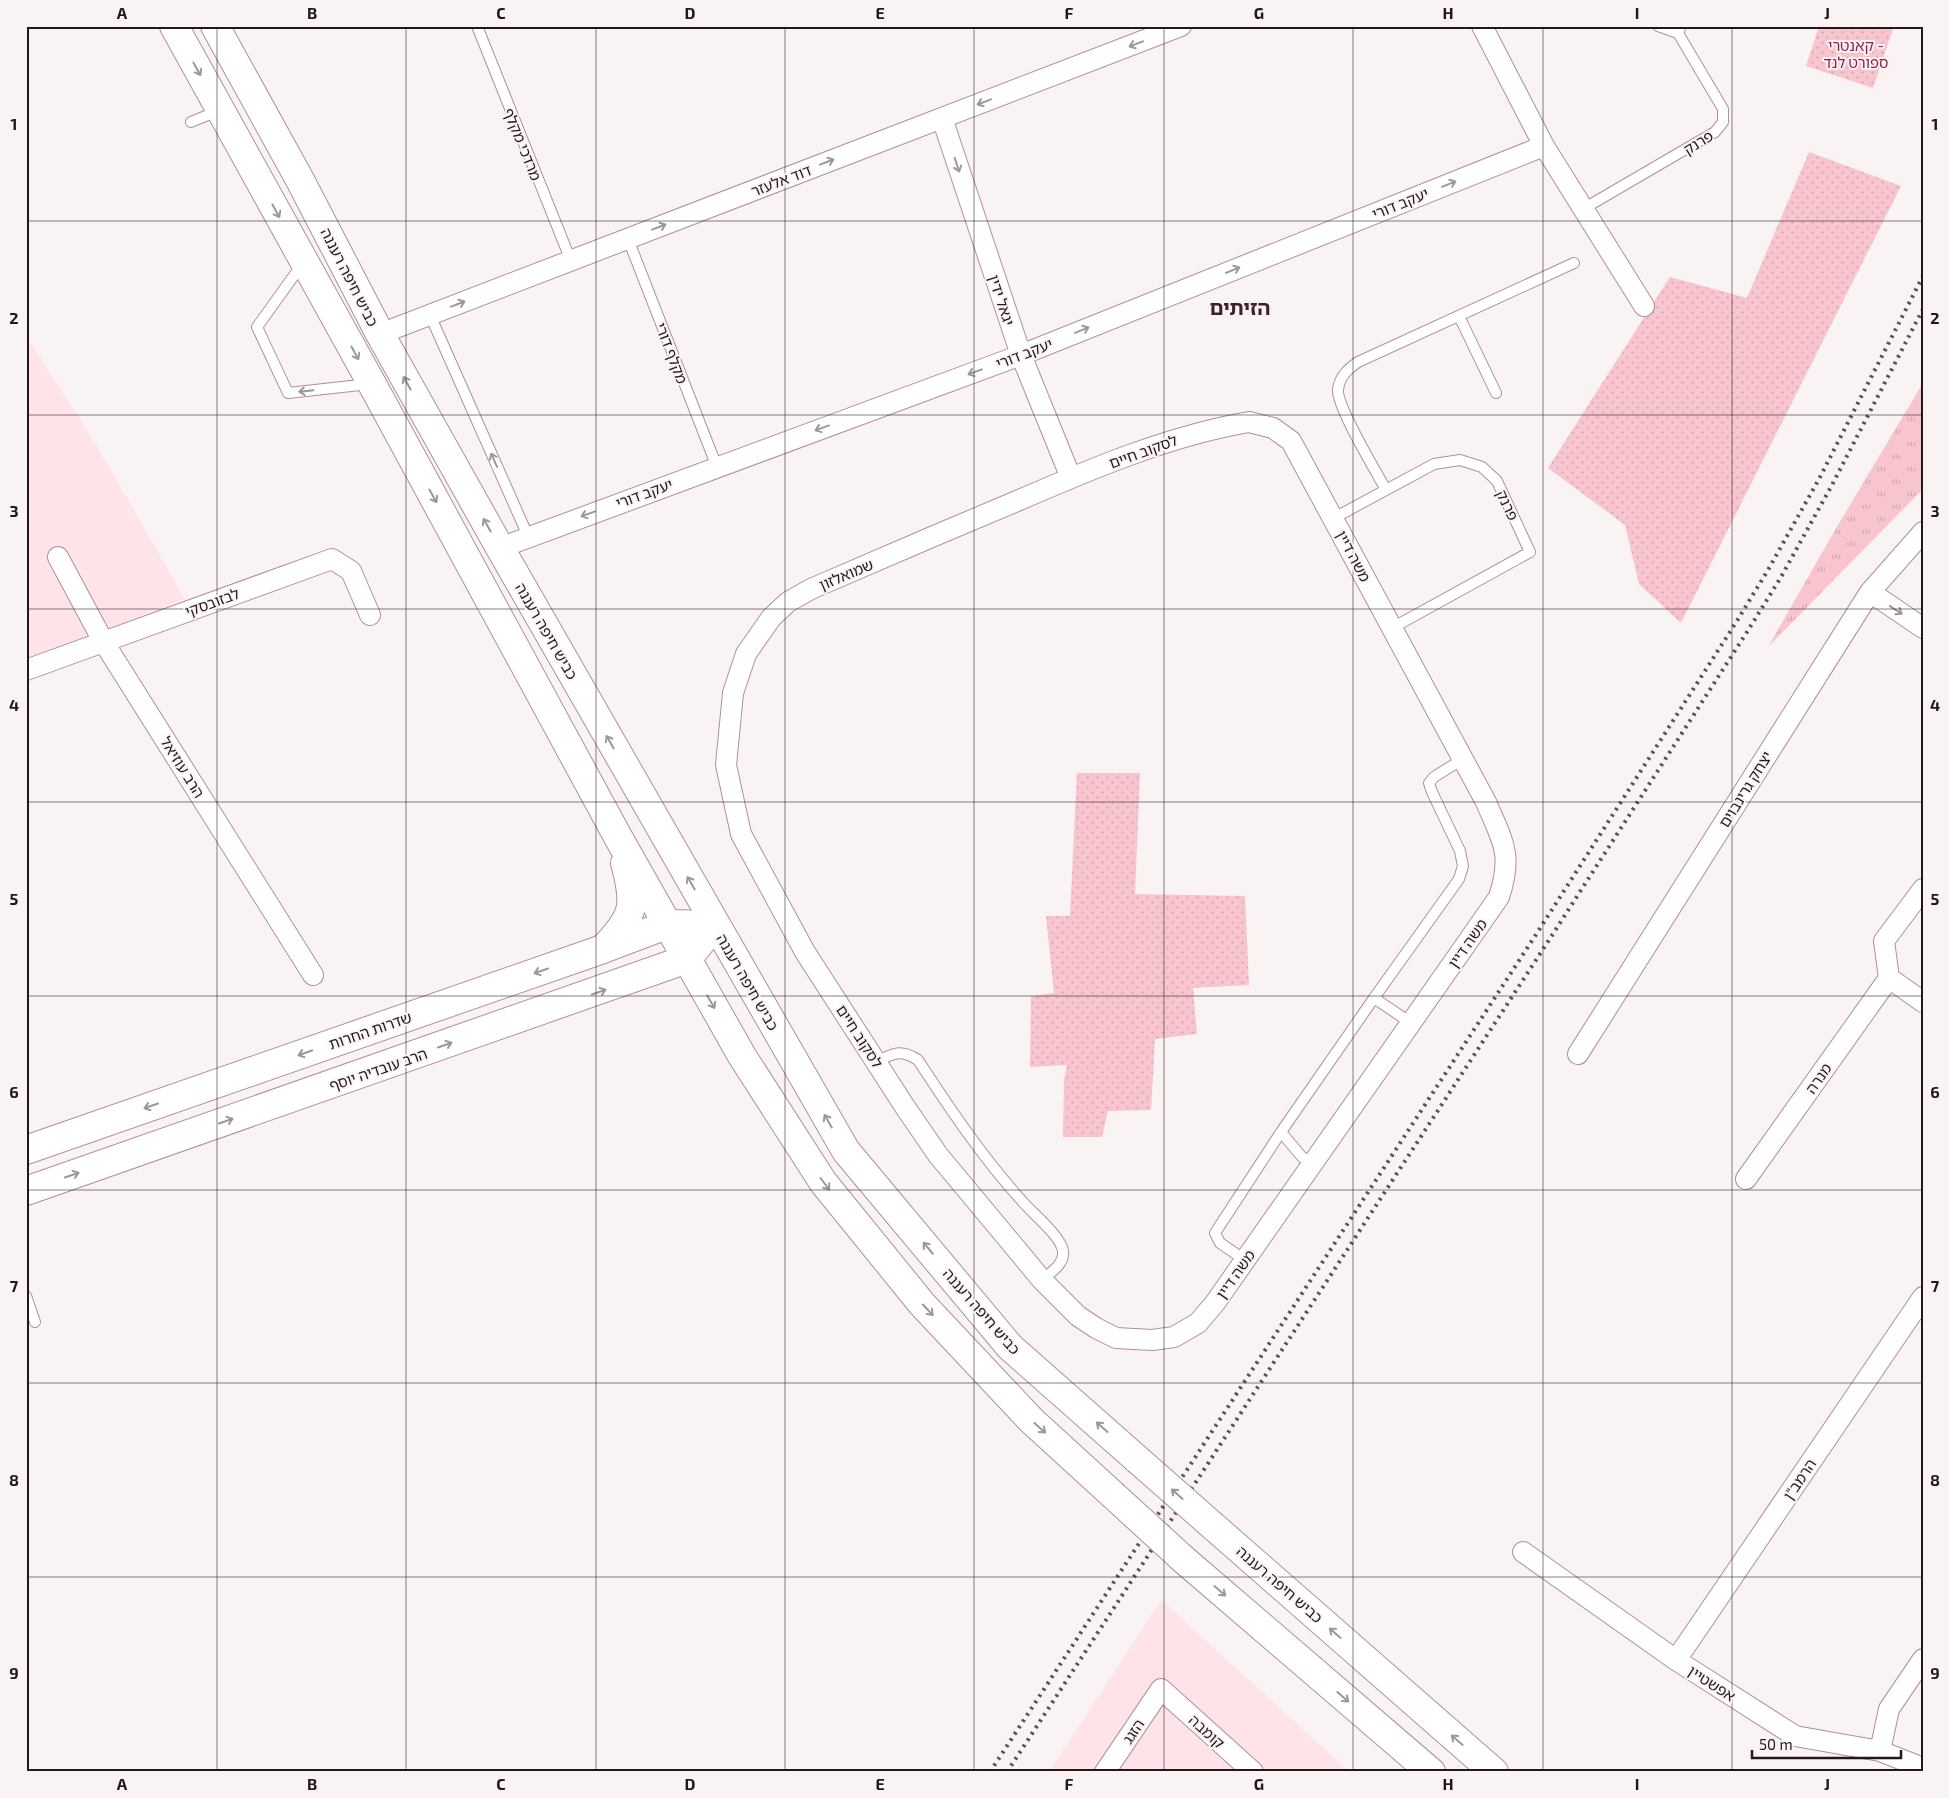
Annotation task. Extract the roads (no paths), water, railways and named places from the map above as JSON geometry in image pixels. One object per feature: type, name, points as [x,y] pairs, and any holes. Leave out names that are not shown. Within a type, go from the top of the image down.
[{"type":"main road","name":"כביש חיפה רעננה","points":[[174,26],[372,384],[618,837],[669,924],[742,1056],[823,1182],[922,1304],[1031,1420],[1184,1559],[1431,1772]]},
{"type":"main road","name":"כביש חיפה רעננה","points":[[215,26],[300,180],[380,334],[500,548],[846,1152],[1010,1346],[1494,1772]]},
{"type":"main road","points":[[234,26],[255,68],[249,88]]},
{"type":"main road","points":[[603,949],[621,930],[631,910],[632,889],[618,837]]},
{"type":"main road","name":"שדרות החרות","points":[[26,1150],[603,949],[669,924],[715,925]]},
{"type":"main road","points":[[688,959],[715,925]]},
{"type":"main road","name":"הרב עובדיה יוסף","points":[[26,1191],[688,959]]},
{"type":"street","name":"דוד אלעזר","points":[[380,334],[1181,26]]},
{"type":"street","points":[[1482,26],[1544,146],[1644,306]]},
{"type":"street","name":"יגאל ידין","points":[[942,118],[1021,355],[1071,478]]},
{"type":"street","name":"יעקב דורי","points":[[500,548],[528,536],[1021,355],[1544,146]]},
{"type":"street","name":"משה דיין","points":[[1042,1280],[1078,1316],[1116,1338],[1152,1340],[1174,1337],[1198,1323],[1215,1303],[1499,897],[1506,876],[1507,857],[1503,841],[1486,802],[1291,441],[1273,428],[1249,422],[1215,428]]},
{"type":"street","name":"לסקוב חיים","points":[[1071,478],[1176,438],[1215,428]]},
{"type":"street","name":"שמואלזון","points":[[726,765],[733,693],[746,654],[771,618],[788,602],[811,589],[1071,478]]},
{"type":"street","name":"יצחק גרינבוים","points":[[1578,1054],[1870,592],[1923,532]]},
{"type":"street","name":"הרב עוזיאל","points":[[58,557],[104,641],[313,975]]},
{"type":"street","name":"לבזובסקי","points":[[26,670],[332,559],[351,571],[370,615]]},
{"type":"street","points":[[1870,592],[1923,628]]},
{"type":"street","name":"לסקוב חיים","points":[[726,765],[741,834],[805,952],[938,1154],[1042,1280]]},
{"type":"street","points":[[1923,889],[1884,940],[1889,978],[1923,1002]]},
{"type":"street","name":"מנרה","points":[[1746,1179],[1889,978]]},
{"type":"street","name":"הרמב\"ן","points":[[1676,1660],[1923,1297]]},
{"type":"street","name":"אפשטיין","points":[[1523,1552],[1676,1660],[1795,1736],[1880,1751],[1923,1768]]},
{"type":"street","points":[[1880,1751],[1889,1709],[1923,1659]]},
{"type":"street","name":"הזגג","points":[[1105,1772],[1161,1689]]},
{"type":"street","name":"קומבה","points":[[1161,1689],[1253,1772]]},
{"type":"lane","name":"מרדכי מקלף","points":[[477,26],[571,260]]},
{"type":"lane","name":"פרנק","points":[[1583,209],[1716,132],[1723,122],[1723,109],[1679,30],[1658,26]]},
{"type":"lane","points":[[191,122],[220,110]]},
{"type":"lane","name":"מקלף דורי","points":[[628,239],[717,467]]},
{"type":"lane","points":[[304,261],[257,327],[288,393],[372,384]]},
{"type":"lane","points":[[1386,490],[1343,408],[1338,390],[1344,373],[1358,362],[1574,263]]},
{"type":"lane","points":[[430,315],[528,536]]},
{"type":"lane","points":[[1459,316],[1496,393]]},
{"type":"lane","name":"פרנק","points":[[1334,518],[1434,464],[1460,460],[1482,467],[1497,481],[1530,552],[1392,628]]},
{"type":"lane","points":[[1245,1260],[1220,1243],[1215,1234],[1281,1132],[1459,879],[1463,866],[1460,851],[1429,783],[1434,777],[1463,759]]},
{"type":"lane","points":[[1374,998],[1411,1024]]},
{"type":"lane","points":[[876,1062],[893,1053],[908,1053],[918,1060],[986,1160],[1059,1241],[1063,1252],[1060,1265],[1042,1280]]},
{"type":"lane","points":[[1281,1132],[1302,1157],[1313,1163]]},
{"type":"lane","points":[[26,1296],[35,1322]]},
{"type":"railway","points":[[990,1772],[1537,933],[1735,624],[1819,479],[1923,276]]},
{"type":"railway","points":[[1007,1772],[1549,940],[1747,632],[1781,577],[1832,485],[1923,309]]},
{"type":"district","name":"הזיתים","points":[[1240,307]]},
{"type":"park label","name":"קאנטרי - ספורט לנד","points":[[1856,54]]}]
